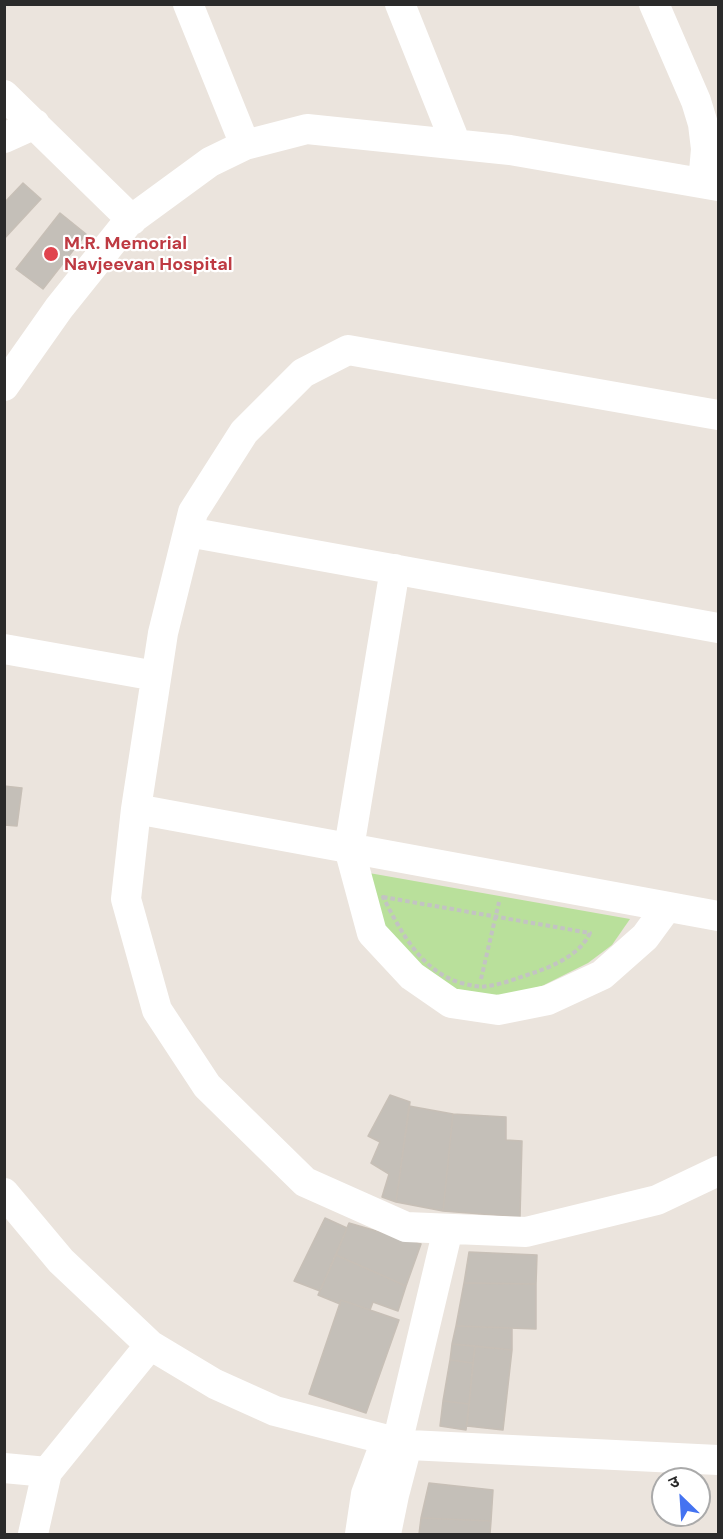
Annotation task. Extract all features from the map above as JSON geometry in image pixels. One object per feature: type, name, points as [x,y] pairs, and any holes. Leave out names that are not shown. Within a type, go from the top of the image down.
[{"type":"street","points":[[188,4],[245,145]]},
{"type":"street","points":[[400,4],[456,144]]},
{"type":"street","points":[[4,386],[59,308],[132,220],[210,162],[245,145],[307,129],[510,150],[711,184],[703,124],[696,101],[655,5]]},
{"type":"street","points":[[4,96],[132,220]]},
{"type":"street","points":[[4,138],[35,124]]},
{"type":"street","points":[[718,415],[348,350],[303,373],[244,432],[194,512],[163,633],[136,809],[126,899],[157,1010],[207,1086],[305,1182],[406,1227],[526,1232],[657,1200],[718,1171]]},
{"type":"street","points":[[188,532],[718,628]]},
{"type":"street","points":[[395,569],[348,848],[372,933],[412,976],[451,1003],[476,996],[498,1010],[548,1000],[602,975],[645,937],[667,907]]},
{"type":"street","points":[[4,649],[156,676]]},
{"type":"street","points":[[136,809],[718,916]]},
{"type":"street","points":[[10,1210],[150,1345],[215,1384],[275,1411],[396,1443],[718,1460]]},
{"type":"street","points":[[386,1534],[394,1495],[396,1443],[448,1229]]},
{"type":"street","points":[[33,1534],[47,1472],[150,1345]]},
{"type":"street","points":[[360,1534],[366,1494],[396,1443]]},
{"type":"street","points":[[4,1468],[47,1472]]},
{"type":"path","points":[[476,996],[504,877]]},
{"type":"path","points":[[383,897],[590,933],[586,942],[572,954],[545,969],[486,987],[476,996],[427,964],[408,942],[383,897]]},
{"type":"green space","points":[[369,873],[630,919],[612,945],[588,963],[542,986],[508,995],[468,995],[430,976],[384,928]]},
{"type":"building","points":[[23,183],[41,199],[4,239],[4,203]]},
{"type":"building","points":[[60,213],[86,234],[43,289],[16,269]]},
{"type":"building","points":[[4,786],[22,788],[17,826],[4,825]]},
{"type":"building","points":[[390,1095],[410,1102],[396,1202],[382,1197],[389,1174],[371,1163],[380,1142],[368,1136]]},
{"type":"building","points":[[409,1106],[453,1114],[443,1211],[396,1202]]},
{"type":"building","points":[[453,1114],[506,1117],[506,1140],[522,1141],[520,1217],[443,1211]]},
{"type":"building","points":[[325,1218],[347,1228],[320,1291],[294,1281]]},
{"type":"building","points":[[349,1223],[421,1244],[406,1286],[336,1255]]},
{"type":"building","points":[[469,1252],[537,1255],[536,1284],[464,1283]]},
{"type":"building","points":[[336,1255],[406,1286],[398,1311],[373,1302],[370,1310],[341,1300],[340,1304],[318,1295]]},
{"type":"building","points":[[464,1283],[536,1284],[536,1329],[456,1326]]},
{"type":"building","points":[[341,1300],[399,1320],[366,1413],[309,1394]]},
{"type":"building","points":[[456,1326],[512,1328],[512,1350],[452,1344]]},
{"type":"building","points":[[452,1344],[475,1346],[473,1363],[450,1360]]},
{"type":"building","points":[[475,1346],[512,1350],[503,1430],[467,1426]]},
{"type":"building","points":[[450,1360],[473,1363],[469,1404],[443,1401]]},
{"type":"building","points":[[443,1401],[469,1404],[466,1430],[440,1426]]},
{"type":"building","points":[[429,1483],[493,1490],[491,1521],[421,1518]]},
{"type":"building","points":[[421,1518],[491,1521],[490,1534],[419,1534]]},
{"type":"place","name":"M.R. Memorial Navjeevan Hospital","points":[[51,254]]}]
